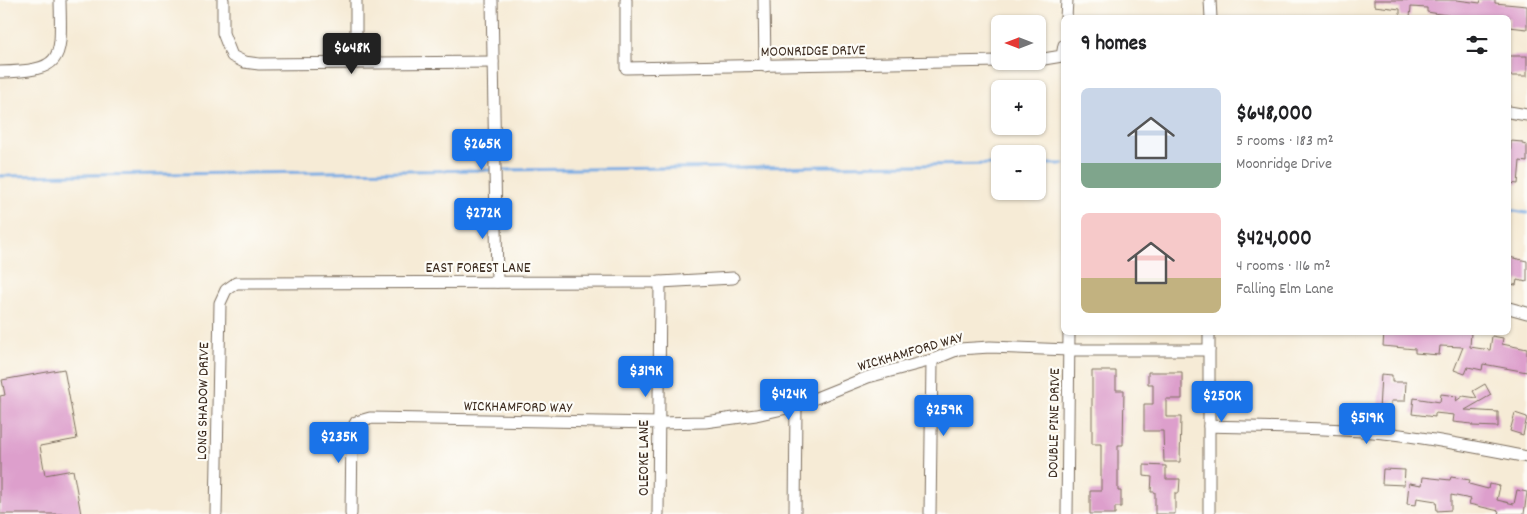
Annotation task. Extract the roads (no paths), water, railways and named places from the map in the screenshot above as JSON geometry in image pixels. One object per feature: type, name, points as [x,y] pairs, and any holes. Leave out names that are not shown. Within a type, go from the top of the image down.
[{"type":"street","points":[[0,72],[26,72],[52,63],[59,53],[61,38],[60,0]]},
{"type":"street","points":[[223,0],[223,32],[232,56],[244,62],[259,64],[493,62]]},
{"type":"street","points":[[356,0],[356,62]]},
{"type":"street","points":[[492,0],[497,282]]},
{"type":"street","name":"MOONRIDGE DRIVE","points":[[626,0],[626,68],[991,61]]},
{"type":"street","points":[[764,0],[765,66]]},
{"type":"street","points":[[1066,15],[1067,0]]},
{"type":"street","points":[[1210,0],[1210,15]]},
{"type":"street","points":[[1046,57],[1061,51]]},
{"type":"street","points":[[1511,112],[1527,115]]},
{"type":"street","name":"EAST FOREST LANE","points":[[226,290],[236,283],[660,282],[732,278]]},
{"type":"street","name":"OLEOKE LANE","points":[[658,514],[660,282]]},
{"type":"street","name":"LONG SHADOW DRIVE","points":[[216,514],[219,314],[220,303],[226,290]]},
{"type":"street","points":[[1511,309],[1527,313]]},
{"type":"street","name":"DOUBLE PINE DRIVE","points":[[1067,514],[1069,335]]},
{"type":"street","points":[[1209,335],[1209,514]]},
{"type":"street","name":"WICKHAMFORD WAY","points":[[351,514],[352,430],[356,422],[370,418],[659,423],[705,422],[756,415],[796,406],[868,377],[932,360],[958,349],[990,347],[1069,350],[1209,350]]},
{"type":"street","points":[[930,514],[932,360]]},
{"type":"street","points":[[795,514],[796,406]]},
{"type":"street","points":[[1209,426],[1324,429],[1384,433],[1527,457]]},
{"type":"waterway","points":[[498,170],[991,164]]},
{"type":"waterway","points":[[1046,164],[1061,164]]},
{"type":"waterway","points":[[0,176],[492,170]]},
{"type":"waterway","points":[[1511,210],[1527,213]]}]
